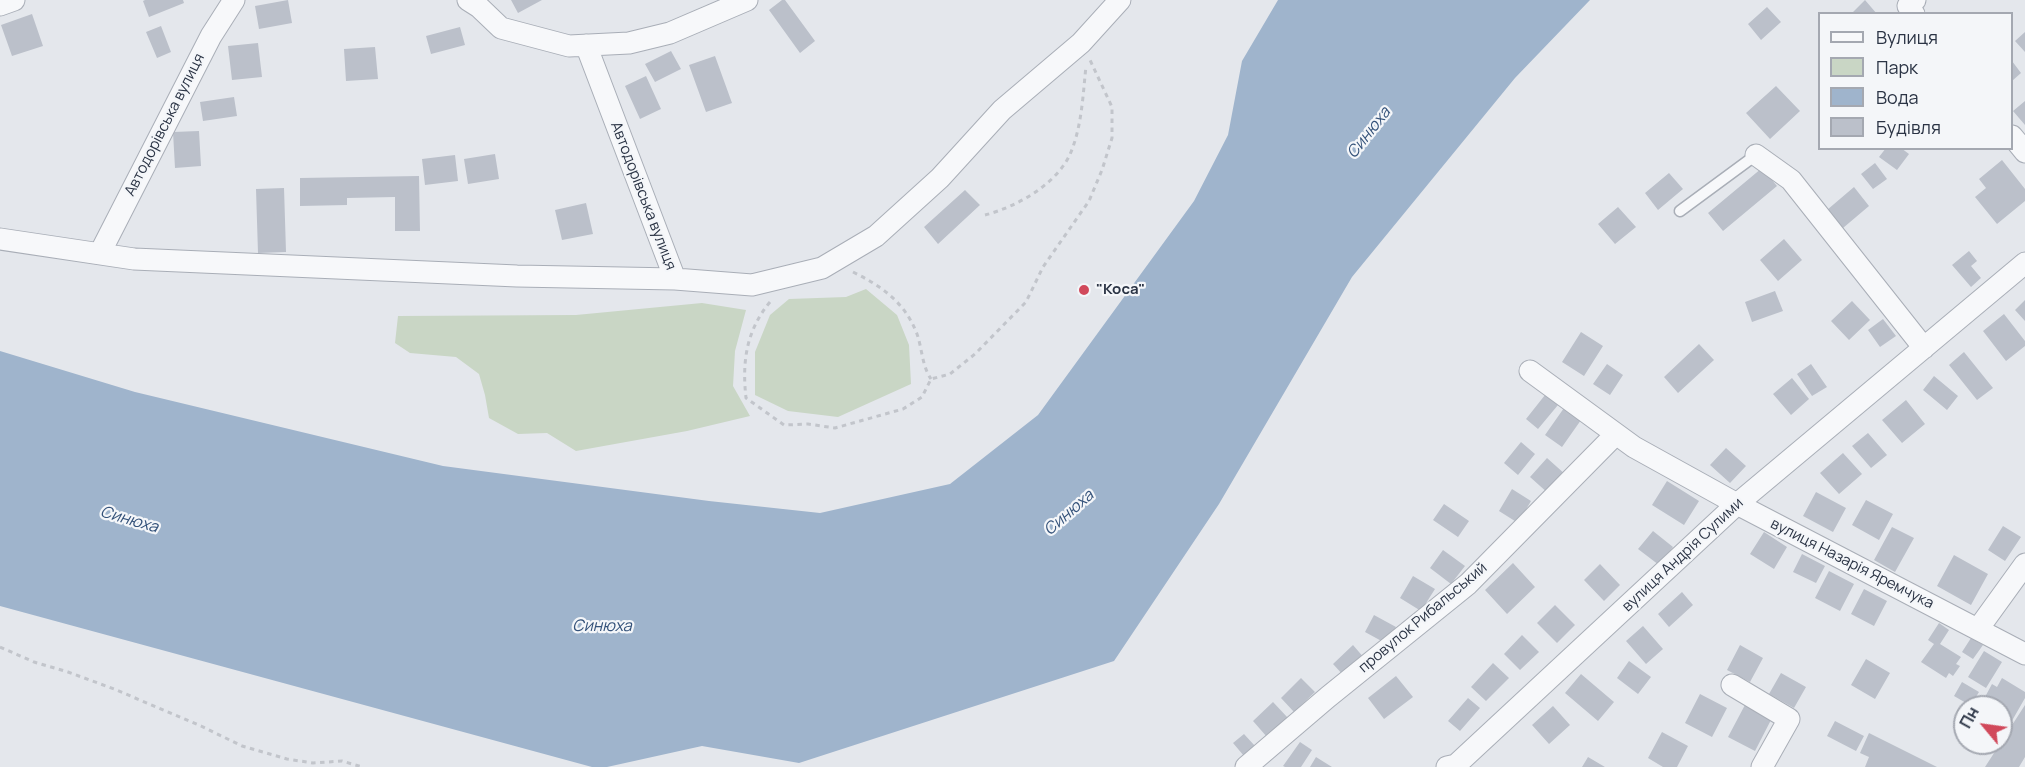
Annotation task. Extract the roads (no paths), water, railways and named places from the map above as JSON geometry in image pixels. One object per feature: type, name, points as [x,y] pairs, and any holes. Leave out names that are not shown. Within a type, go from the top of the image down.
[{"type":"street","points":[[0,5],[14,0]]},
{"type":"street","name":"Автодорівська вулиця","points":[[100,253],[211,36],[234,0]]},
{"type":"street","points":[[468,0],[501,28],[569,46],[629,43],[670,33],[747,0]]},
{"type":"street","points":[[0,239],[134,259],[505,275],[675,279],[752,285],[822,268],[876,236],[940,178],[1002,110],[1081,43],[1120,0]]},
{"type":"street","points":[[1912,12],[1908,6],[1915,0]]},
{"type":"street","name":"Автодорівська вулиця","points":[[586,45],[675,279]]},
{"type":"street","points":[[2013,137],[2025,152]]},
{"type":"street","points":[[1756,155],[1791,180],[1924,348]]},
{"type":"street","name":"вулиця Андрія Сулими","points":[[1454,766],[1737,504],[2025,263]]},
{"type":"street","name":"вулиця Назарія Яремчука","points":[[1530,371],[1634,447],[1737,504],[2025,654]]},
{"type":"street","name":"провулок Рибальський","points":[[1246,767],[1328,697],[1468,584],[1616,434]]},
{"type":"street","points":[[1978,629],[2025,564]]},
{"type":"street","points":[[1732,685],[1789,719],[1762,767]]},
{"type":"lane","points":[[1680,211],[1756,155]]},
{"type":"water","name":"Синюха","points":[[1278,0],[1590,0],[1515,78],[1352,277],[1219,504],[1114,661],[799,763],[702,746],[607,767],[592,767],[0,606],[0,351],[135,392],[443,466],[709,501],[820,513],[950,484],[1038,415],[1194,201],[1228,135],[1242,61]]},
{"type":"place","name":"\"Коса\"","points":[[1084,290]]}]
